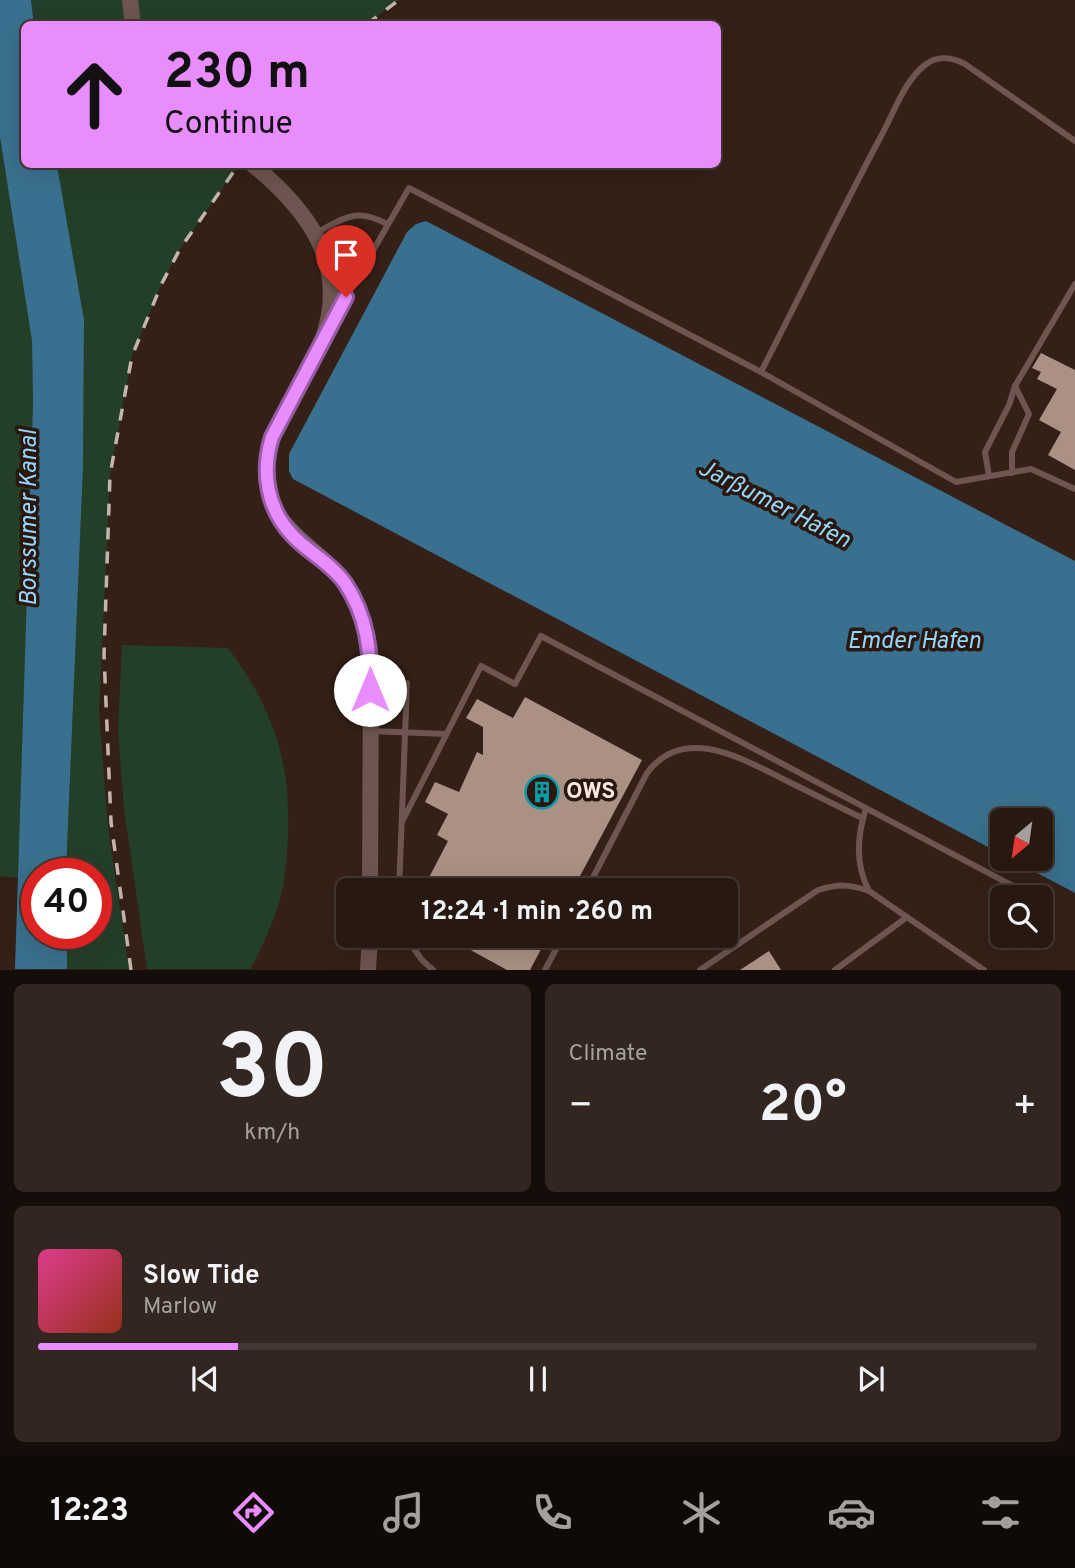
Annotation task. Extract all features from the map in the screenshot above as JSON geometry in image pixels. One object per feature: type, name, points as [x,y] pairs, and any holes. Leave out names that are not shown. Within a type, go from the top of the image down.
[{"type":"street","points":[[130,0],[133,21]]},
{"type":"street","points":[[256,168],[293,201],[316,233],[329,275],[330,305],[323,337],[272,437],[266,459],[266,474],[271,499],[282,522],[293,536],[336,572],[354,598],[369,643],[370,878]]},
{"type":"street","points":[[369,970],[370,948]]},
{"type":"lane","points":[[761,372],[871,155],[909,85],[924,65],[939,58],[949,58],[965,64],[1075,141]]},
{"type":"lane","points":[[323,337],[409,188],[761,372],[956,482],[1031,470],[1075,489]]},
{"type":"lane","points":[[316,233],[357,214],[374,217],[387,224]]},
{"type":"lane","points":[[989,476],[985,452],[1009,405],[1015,386],[1075,284]]},
{"type":"lane","points":[[1012,472],[1012,452],[1029,414],[1015,386]]},
{"type":"lane","points":[[402,822],[481,666],[515,684],[541,636],[1011,885]]},
{"type":"lane","points":[[400,878],[407,683]]},
{"type":"lane","points":[[370,731],[446,734]]},
{"type":"lane","points":[[593,878],[647,773],[656,761],[669,752],[690,748],[710,749],[733,755],[862,818]]},
{"type":"lane","points":[[866,808],[858,831],[858,854],[861,876],[869,891]]},
{"type":"lane","points":[[701,970],[818,890],[837,884],[869,891],[984,970]]},
{"type":"lane","points":[[835,970],[907,917]]},
{"type":"lane","points":[[414,948],[433,970]]},
{"type":"lane","points":[[545,970],[557,948]]},
{"type":"green space","points":[[31,0],[399,0],[371,21],[34,21]]},
{"type":"green space","points":[[0,137],[32,341],[33,403],[18,878],[0,876]]},
{"type":"green space","points":[[58,168],[237,168],[180,249],[162,283],[132,356],[110,475],[99,712],[108,828],[129,969],[67,969],[67,949],[112,949],[112,858],[67,858],[83,467],[84,320]]},
{"type":"green space","points":[[122,645],[228,648],[247,675],[270,720],[286,780],[286,868],[275,914],[250,969],[147,969],[124,808],[118,732]]},
{"type":"water","name":"Borssumer Kanal","points":[[0,0],[31,0],[34,21],[21,21],[21,168],[58,168],[84,320],[83,467],[67,858],[21,858],[21,949],[67,949],[67,969],[15,969],[33,403],[32,341],[0,137]]},
{"type":"water","name":"Emder Hafen","points":[[426,221],[1075,561],[1075,893],[1035,872],[1054,872],[1054,808],[990,808],[990,848],[293,479],[289,471],[289,454],[407,232],[416,224]]},
{"type":"building","points":[[1041,353],[1075,370],[1075,470],[1048,455],[1061,432],[1039,420],[1057,389],[1037,379],[1041,372],[1032,368]]},
{"type":"building","name":"OWS","points":[[525,697],[642,760],[579,878],[429,878],[448,841],[437,835],[448,814],[425,802],[435,782],[459,792],[477,752],[483,755],[483,727],[466,718],[477,699],[513,718]]},
{"type":"building","points":[[467,948],[542,948],[530,970],[507,970]]},
{"type":"building","points":[[769,951],[781,970],[740,970]]},
{"type":"railway","points":[[371,21],[399,0]]},
{"type":"railway","points":[[131,970],[111,822],[104,655],[110,475],[132,356],[162,283],[180,249],[236,168]]},
{"type":"place","name":"OWS","points":[[542,792]]},
{"type":"route","points":[[346,297],[272,437],[266,459],[266,474],[271,499],[282,522],[293,536],[336,572],[354,598],[369,643],[370,690]]},
{"type":"water label","name":"Jarßumer Hafen","points":[[774,505]]}]
